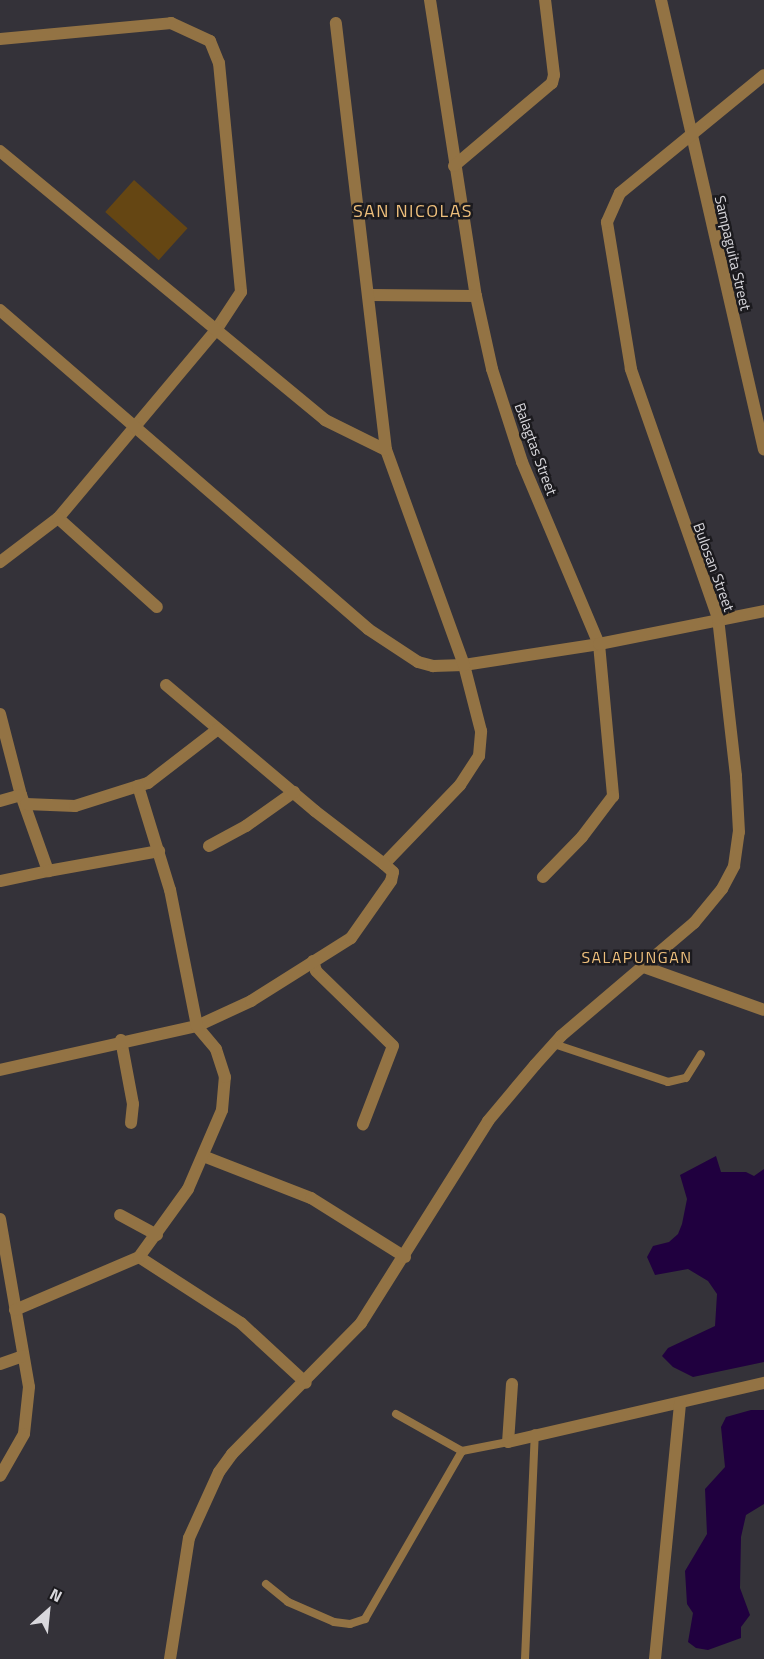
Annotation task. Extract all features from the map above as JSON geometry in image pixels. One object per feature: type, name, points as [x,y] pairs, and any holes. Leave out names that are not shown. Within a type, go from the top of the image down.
[{"type":"street","name":"Balagtas Street","points":[[430,0],[454,166],[476,296],[492,369],[522,462],[599,644],[613,796],[582,837],[543,877]]},
{"type":"street","points":[[454,166],[552,83],[552,51],[544,0]]},
{"type":"street","name":"Sampaguita Street","points":[[661,0],[764,449]]},
{"type":"street","points":[[0,39],[171,22],[196,31],[210,41],[219,63],[241,292],[216,330],[58,518],[0,562]]},
{"type":"street","points":[[336,23],[370,295],[386,450],[464,664],[481,731],[479,756],[460,785],[384,864]]},
{"type":"street","name":"Bulosan Street","points":[[170,1659],[189,1538],[219,1472],[232,1454],[306,1383],[361,1323],[405,1257],[488,1121],[535,1065],[554,1044],[694,922],[722,889],[734,866],[739,832],[737,795],[718,618],[631,369],[607,222],[620,193],[764,75]]},
{"type":"street","points":[[0,151],[325,420],[386,450]]},
{"type":"street","points":[[370,295],[476,296]]},
{"type":"street","points":[[0,310],[368,628],[418,662],[433,666],[464,664],[599,644],[718,618],[764,611]]},
{"type":"street","points":[[58,518],[157,607]]},
{"type":"street","points":[[0,1070],[121,1040],[197,1026],[251,1001],[351,938],[391,881],[393,873],[384,864],[166,685]]},
{"type":"street","points":[[0,714],[24,800],[48,871]]},
{"type":"street","points":[[0,801],[24,800],[75,806],[148,783],[218,729]]},
{"type":"street","points":[[15,1310],[139,1257],[188,1189],[222,1110],[225,1077],[216,1049],[197,1026],[159,851],[138,786]]},
{"type":"street","points":[[209,846],[246,826],[294,792]]},
{"type":"street","points":[[0,881],[159,851]]},
{"type":"street","points":[[313,961],[316,971],[393,1046],[363,1124]]},
{"type":"street","points":[[644,967],[764,1010]]},
{"type":"street","points":[[121,1040],[133,1104],[131,1123]]},
{"type":"street","points":[[203,1156],[310,1198],[405,1257]]},
{"type":"street","points":[[120,1215],[156,1234]]},
{"type":"street","points":[[0,1219],[29,1388],[28,1418],[22,1439],[0,1476]]},
{"type":"street","points":[[139,1257],[241,1323],[306,1383]]},
{"type":"street","points":[[0,1364],[23,1356]]},
{"type":"street","points":[[512,1384],[508,1442],[535,1433],[764,1383]]},
{"type":"street","points":[[655,1659],[680,1403]]},
{"type":"lane","points":[[554,1044],[668,1082],[686,1078],[701,1054]]},
{"type":"lane","points":[[396,1414],[462,1451],[508,1442]]},
{"type":"lane","points":[[525,1659],[535,1433]]},
{"type":"lane","points":[[266,1584],[288,1602],[334,1622],[350,1624],[365,1619],[462,1451]]},
{"type":"shaded area","points":[[134,180],[188,228],[159,260],[105,212]]},
{"type":"shaded area","points":[[716,1156],[721,1172],[746,1172],[754,1176],[764,1169],[764,1362],[693,1377],[673,1367],[662,1356],[668,1348],[715,1326],[717,1294],[708,1281],[688,1269],[655,1275],[647,1257],[653,1246],[669,1242],[678,1234],[687,1199],[680,1175]]},
{"type":"shaded area","points":[[751,1410],[764,1410],[764,1504],[746,1515],[741,1537],[740,1588],[750,1615],[741,1627],[741,1638],[708,1650],[696,1648],[688,1642],[693,1613],[687,1604],[685,1571],[707,1534],[705,1489],[725,1467],[721,1427],[726,1417]]},
{"type":"district","name":"SAN NICOLAS","points":[[413,211]]},
{"type":"district","name":"SALAPUNGAN","points":[[637,957]]}]
